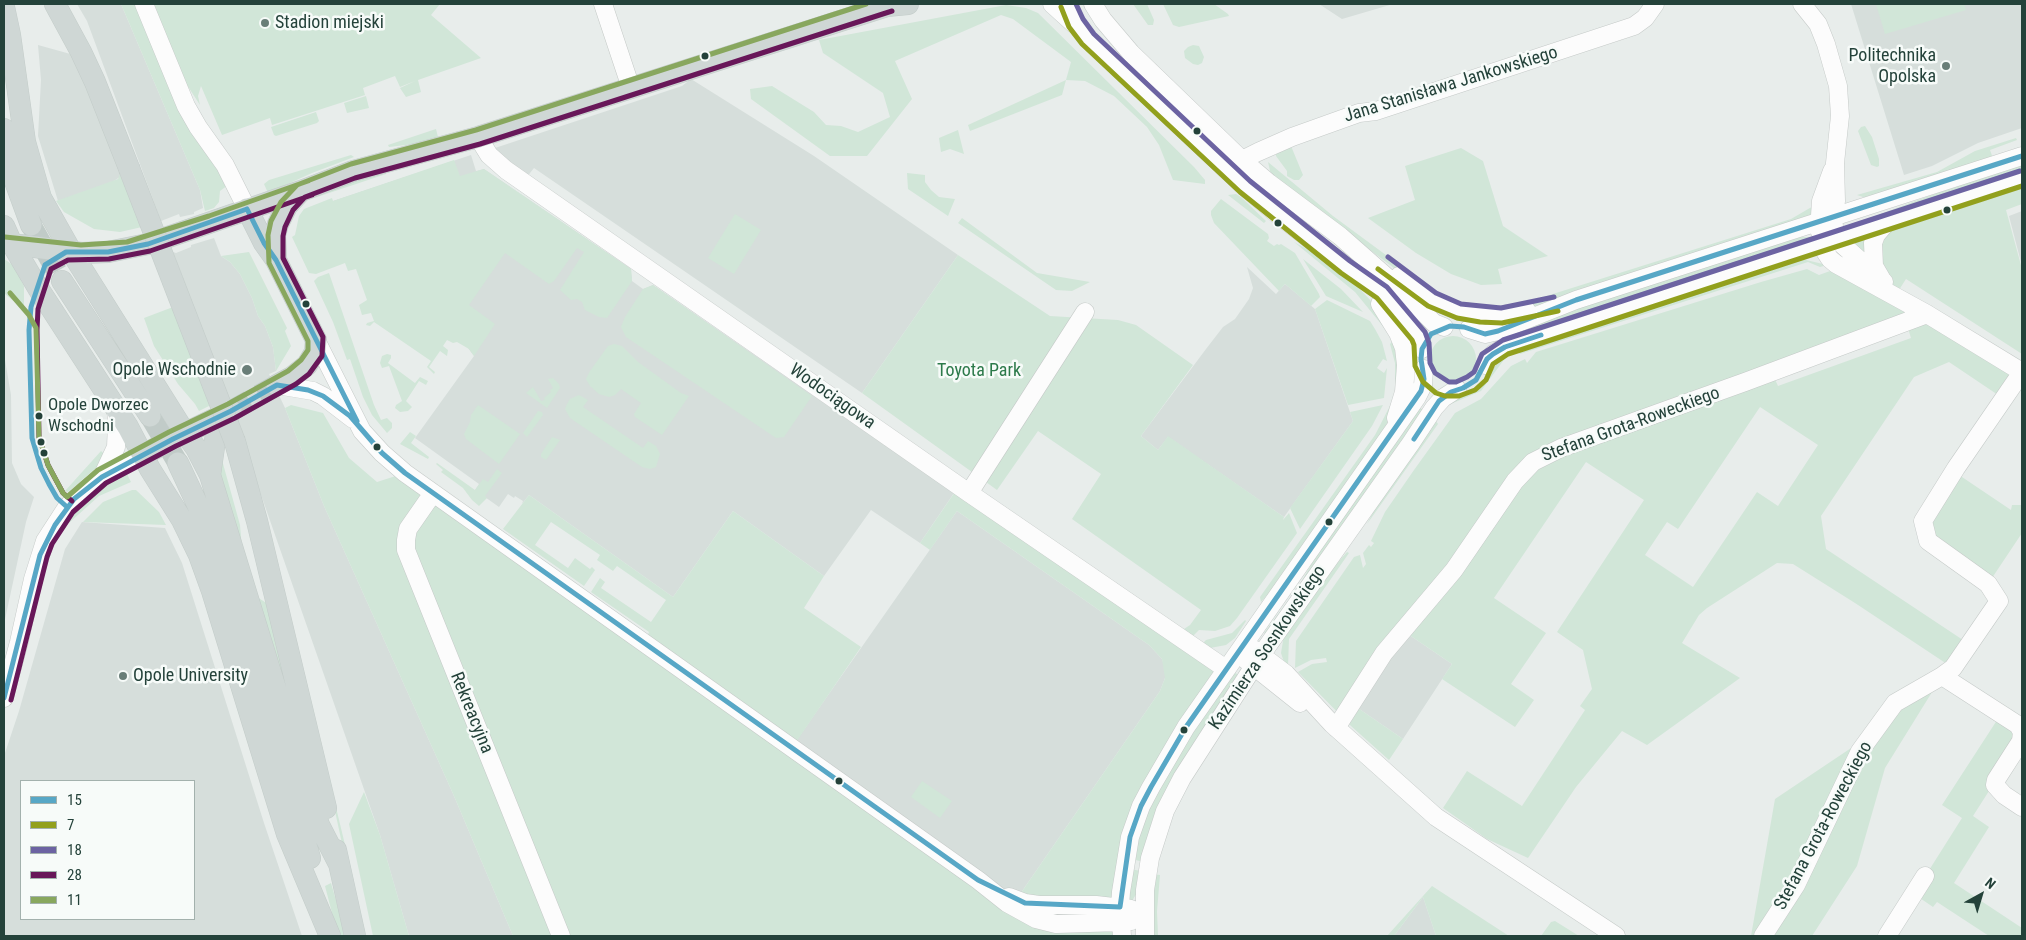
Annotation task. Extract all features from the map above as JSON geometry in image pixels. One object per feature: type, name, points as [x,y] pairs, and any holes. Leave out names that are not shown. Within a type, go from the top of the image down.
[{"type":"main road","points":[[55,4],[88,67],[235,442],[257,521],[340,864],[355,936]]},
{"type":"main road","points":[[6,238],[69,253],[108,252],[148,244],[361,169],[478,137],[888,5],[908,4]]},
{"type":"main road","points":[[4,7],[10,35],[25,142],[42,198],[69,253],[196,448],[210,475],[308,794],[320,825],[340,864]]},
{"type":"main road","points":[[4,129],[13,176],[31,225]]},
{"type":"main road","points":[[276,260],[275,235],[278,224],[287,206],[301,191]]},
{"type":"main road","points":[[247,209],[264,243],[276,260],[316,340],[315,352],[307,365],[292,377],[276,385]]},
{"type":"main road","points":[[6,238],[116,408],[182,520],[206,573],[287,834],[331,936]]},
{"type":"main road","points":[[38,288],[45,265],[51,260],[69,253]]},
{"type":"main road","points":[[62,281],[150,416]]},
{"type":"main road","points":[[143,455],[230,412],[215,440],[210,475]]},
{"type":"main road","points":[[178,462],[205,523],[225,579],[322,898],[331,936]]},
{"type":"street","points":[[144,4],[186,106],[198,127],[225,165],[247,209]]},
{"type":"street","points":[[604,4],[630,88]]},
{"type":"street","points":[[1052,4],[1133,82],[1277,214],[1382,292],[1418,334],[1421,340],[1421,359],[1424,370],[1429,378],[1440,386],[1457,389],[1464,388],[1476,380],[1493,354],[1505,346],[2022,178]]},
{"type":"street","points":[[1068,4],[1081,31]]},
{"type":"street","points":[[1094,4],[1116,36],[1142,65],[1242,160],[1269,183],[1340,236],[1399,288],[1422,313],[1434,323],[1444,327]]},
{"type":"street","name":"Jana Stanisława Jankowskiego","points":[[1242,160],[1306,132],[1360,113],[1376,111],[1634,26],[1645,18],[1655,4]]},
{"type":"street","points":[[1802,4],[1818,24],[1838,86],[1840,116],[1835,163],[1827,180],[1821,201],[1826,218],[1827,241]]},
{"type":"street","name":"Wodociągowa","points":[[478,137],[489,154],[506,170],[969,493],[1226,669]]},
{"type":"street","points":[[1422,349],[1432,334],[1444,327],[1456,326],[1485,334],[1498,331],[1576,300],[1871,203],[2022,156]]},
{"type":"street","points":[[1230,172],[1242,160]]},
{"type":"street","points":[[1835,163],[1841,184],[1846,192],[1853,198],[1871,203]]},
{"type":"street","name":"Stefana Grota-Roweckiego","points":[[1884,282],[1874,266],[1872,252],[1876,236],[1887,222]]},
{"type":"street","points":[[1340,236],[1379,260],[1432,300],[1459,310],[1481,315],[1502,316],[1576,300]]},
{"type":"street","name":"Stefana Grota-Roweckiego","points":[[1827,241],[1884,282],[1908,302]]},
{"type":"street","name":"Stefana Grota-Roweckiego","points":[[1763,936],[1796,885],[1860,751],[1895,703],[1942,676],[1952,668],[1999,601],[1988,584],[1928,540],[1923,521],[1956,468],[2022,372],[1908,302],[1836,264],[1830,259],[1827,241]]},
{"type":"street","points":[[1346,267],[1386,313],[1404,348],[1406,382],[1402,399],[1397,416],[1380,447]]},
{"type":"street","points":[[969,493],[1085,312]]},
{"type":"street","name":"Stefana Grota-Roweckiego","points":[[1334,726],[1384,653],[1454,570],[1515,481],[1533,462],[1561,448],[1746,382],[1927,314]]},
{"type":"street","points":[[1469,329],[1476,334],[1482,344],[1485,365]]},
{"type":"street","points":[[316,340],[357,422],[382,453],[433,493],[1018,910],[1043,922],[1121,922],[1131,921],[1144,914]]},
{"type":"street","name":"Kazimierza Sosnkowskiego","points":[[1121,922],[1124,872],[1130,836],[1141,806],[1186,727],[1380,447],[1421,391],[1424,370]]},
{"type":"street","points":[[276,385],[313,392],[323,396],[357,422]]},
{"type":"street","name":"Kazimierza Sosnkowskiego","points":[[1145,936],[1144,914],[1150,858],[1165,811],[1197,752],[1434,408],[1443,398],[1457,389]]},
{"type":"street","points":[[102,476],[116,447],[116,408]]},
{"type":"street","points":[[4,698],[33,579],[45,541],[67,508],[102,476],[143,455]]},
{"type":"street","name":"Rekreacyjna","points":[[433,493],[408,529],[406,550],[561,936]]},
{"type":"street","points":[[1196,649],[1240,648],[1258,661],[1286,674],[1334,726],[1443,822],[1616,936]]},
{"type":"street","points":[[1942,676],[2018,725],[2022,732],[2021,741],[1996,780],[1996,785],[2004,795],[2022,807]]},
{"type":"street","points":[[1888,936],[1925,876]]},
{"type":"shaded area","points":[[77,4],[121,4],[200,190],[203,208],[194,212],[194,214],[180,217],[179,214],[161,221],[87,21]]},
{"type":"shaded area","points":[[1319,4],[1393,4],[1342,19]]},
{"type":"shaded area","name":"Politechnika Opolska","points":[[1851,4],[2022,4],[2022,128],[1978,143],[1932,166],[1904,175]]},
{"type":"shaded area","points":[[38,45],[74,55],[121,173],[120,177],[109,184],[58,201],[38,136],[41,80]]},
{"type":"shaded area","points":[[691,79],[814,156],[958,255],[862,393],[534,168],[526,178],[497,153],[495,148],[682,86]]},
{"type":"shaded area","points":[[471,155],[476,171],[484,169],[631,269],[632,281],[643,289],[653,285],[954,493],[920,543],[871,510],[824,576],[733,511],[673,597],[529,495],[522,504],[523,501],[508,494],[499,507],[475,490],[479,484],[415,438],[474,356],[456,332],[333,201]]},
{"type":"shaded area","points":[[2022,211],[2022,266],[2009,216]]},
{"type":"shaded area","points":[[214,238],[221,256],[230,262],[240,274],[252,298],[258,316],[265,326],[273,347],[276,371],[269,374],[285,408],[324,506],[454,796],[513,936],[409,936],[380,835],[217,369],[173,252],[176,253],[191,247],[191,245]]},
{"type":"shaded area","points":[[1247,267],[1276,294],[1285,284],[1315,309],[1353,421],[1284,517],[1168,437],[1158,450],[1141,436],[1223,327],[1235,319],[1249,299],[1253,288]]},
{"type":"shaded area","points":[[4,354],[11,395],[12,463],[21,484],[34,497],[26,522],[4,624]]},
{"type":"shaded area","points":[[957,511],[1149,645],[1162,659],[1165,668],[1165,678],[1160,691],[1016,900],[791,748]]},
{"type":"shaded area","name":"Opole University","points":[[82,522],[165,528],[182,563],[264,823],[302,936],[4,936],[4,756],[19,711],[65,549]]},
{"type":"shaded area","points":[[1402,630],[1452,664],[1403,739],[1352,704]]},
{"type":"shaded area","points":[[1423,897],[1436,936],[1394,936]]},
{"type":"green space","points":[[121,4],[137,4],[228,185],[220,191],[219,202],[214,208],[205,211],[200,190]]},
{"type":"green space","points":[[150,4],[440,4],[431,15],[481,58],[418,80],[421,92],[406,97],[400,88],[415,81],[400,87],[395,76],[363,88],[365,95],[272,125],[270,118],[222,135],[201,86],[198,96],[200,105],[189,88],[183,83]]},
{"type":"green space","points":[[1133,4],[1147,4],[1154,20],[1153,25],[1148,25]]},
{"type":"green space","points":[[1163,4],[1214,4],[1229,16],[1179,27],[1173,25]]},
{"type":"green space","points":[[1876,4],[1964,4],[1966,10],[1885,34]]},
{"type":"green space","points":[[1006,5],[1026,8],[1038,13],[1194,167],[1205,180],[1205,184],[1173,180],[1159,145],[1147,127],[1114,96],[1085,81],[1066,80],[1071,62],[1013,19],[1001,15],[895,61],[912,99],[867,156],[830,156],[751,99],[750,89],[772,86],[814,112],[826,125],[841,126],[858,132],[890,117],[883,93],[823,53],[819,40]]},
{"type":"green space","points":[[1193,45],[1199,46],[1204,57],[1202,63],[1198,65],[1185,58],[1184,51]]},
{"type":"green space","points":[[1066,80],[1062,95],[970,131],[968,125]]},
{"type":"green space","points":[[366,96],[369,108],[347,113],[344,103]]},
{"type":"green space","points":[[316,112],[319,121],[317,123],[276,136],[274,135],[271,127]]},
{"type":"green space","points":[[1865,126],[1872,137],[1879,159],[1879,166],[1877,167],[1871,165],[1858,131],[1861,127]]},
{"type":"green space","points":[[436,129],[439,141],[389,147],[388,145]]},
{"type":"green space","points":[[958,130],[964,154],[950,149],[941,152],[939,138]]},
{"type":"green space","points":[[2016,138],[2017,140],[1990,150],[1994,161],[1866,198],[1857,195],[1937,172],[1975,151]]},
{"type":"green space","points":[[1291,146],[1303,175],[1299,180],[1294,180],[1287,176],[1287,171],[1276,156],[1276,150]]},
{"type":"green space","points":[[1461,148],[1483,161],[1503,226],[1548,256],[1498,269],[1502,284],[1481,285],[1451,274],[1416,253],[1368,218],[1415,200],[1405,166]]},
{"type":"green space","points":[[351,155],[354,157],[268,193],[264,184],[269,180]]},
{"type":"green space","points":[[454,160],[460,176],[484,169],[631,269],[632,281],[607,318],[599,317],[585,310],[582,302],[577,299],[571,300],[560,290],[584,252],[577,248],[554,281],[549,284],[505,253],[469,305],[495,324],[474,356],[469,349],[457,342],[453,343],[447,340],[443,346],[448,350],[447,356],[440,351],[429,367],[435,372],[434,374],[427,367],[431,361],[374,322],[370,326],[366,325],[374,321],[371,313],[362,315],[359,305],[367,300],[356,269],[348,271],[345,263],[316,274],[309,273],[292,237],[295,235],[299,216],[304,209],[332,198],[333,201]]},
{"type":"green space","points":[[1268,162],[1333,216],[1428,286],[1427,293],[1271,175]]},
{"type":"green space","points":[[2022,164],[2022,173],[1851,225],[1961,184]]},
{"type":"green space","points":[[386,172],[386,174],[302,202],[311,194]]},
{"type":"green space","points":[[907,173],[925,175],[925,182],[939,197],[955,199],[948,216],[908,189]]},
{"type":"green space","points":[[120,174],[142,227],[120,232],[94,229],[64,212],[56,201],[118,179]]},
{"type":"green space","points":[[2022,186],[2022,204],[2006,210],[2022,269],[2022,354],[1906,279],[1897,293],[2022,372],[2004,399],[1949,362],[1914,377],[1821,516],[1826,549],[1969,644],[1953,668],[1793,564],[1777,563],[1707,608],[1699,615],[1682,643],[1740,678],[1647,745],[1622,731],[1576,787],[1528,858],[1487,839],[1443,808],[1467,771],[1522,806],[1585,710],[1580,706],[1592,689],[1583,650],[1557,632],[1644,500],[1586,462],[1494,598],[1546,633],[1511,684],[1534,700],[1515,727],[1442,679],[1452,664],[1402,630],[1352,704],[1403,739],[1389,760],[1351,726],[1298,672],[1312,664],[1327,662],[1326,658],[1311,660],[1295,668],[1296,641],[1354,557],[1360,555],[1363,568],[1366,564],[1363,553],[1369,545],[1371,547],[1374,543],[1371,541],[1385,512],[1455,413],[1481,399],[1511,366],[1525,359],[1527,363],[1536,352],[1761,282],[1807,269],[1819,275],[1855,262],[1835,238]],"holes":[[[1906,322],[1911,338],[1778,386],[1772,373]],[[1760,407],[1818,445],[1778,506],[1757,492],[1693,587],[1645,555],[1667,522],[1678,529]]]},
{"type":"green space","points":[[1236,194],[1266,221],[1264,223],[1228,195]]},
{"type":"green space","points":[[1221,199],[1268,234],[1269,238],[1267,241],[1274,246],[1281,244],[1295,253],[1320,297],[1311,306],[1285,284],[1279,291],[1214,223],[1211,211]]},
{"type":"green space","points":[[1815,205],[1810,216],[1545,304],[1520,309],[1507,305],[1537,299],[1791,219]]},
{"type":"green space","points":[[735,214],[761,230],[734,274],[708,258]]},
{"type":"green space","points":[[962,218],[1037,273],[1090,282],[1072,291],[1056,290],[958,223]]},
{"type":"green space","points":[[1799,237],[1810,237],[1811,241],[1510,340],[1508,333],[1553,315]]},
{"type":"green space","points":[[1294,242],[1325,259],[1353,282],[1373,303],[1386,330],[1355,292]]},
{"type":"green space","points":[[249,252],[287,328],[285,331],[291,346],[276,371],[273,347],[265,326],[258,316],[252,298],[240,274],[230,262],[221,256]]},
{"type":"green space","name":"Toyota Park","points":[[958,255],[1050,316],[1118,320],[1136,325],[1193,365],[1141,436],[1158,450],[1168,436],[1284,517],[1283,520],[1289,513],[1297,533],[1230,626],[1215,631],[1199,630],[1191,638],[1184,632],[1184,629],[1190,625],[1201,610],[1072,519],[1101,474],[1038,431],[997,490],[862,393]]},
{"type":"green space","points":[[4,259],[13,265],[24,286],[24,310],[4,293]]},
{"type":"green space","points":[[1303,259],[1341,289],[1363,312],[1326,296]]},
{"type":"green space","points":[[1802,259],[1827,265],[1820,267],[1808,262],[1520,354],[1517,352]]},
{"type":"green space","points":[[329,273],[374,405],[381,420],[387,418],[392,423],[392,428],[387,433],[372,415],[363,397],[350,359],[347,360],[333,322],[314,281],[318,277]]},
{"type":"green space","points":[[653,285],[812,396],[784,437],[776,438],[626,337],[621,327],[625,317],[643,289]]},
{"type":"green space","points":[[1327,300],[1370,321],[1375,329],[1382,342],[1387,361],[1383,359],[1377,368],[1384,373],[1387,368],[1384,398],[1348,405],[1315,309]]},
{"type":"green space","points":[[173,307],[211,405],[199,411],[178,384],[154,346],[144,318]]},
{"type":"green space","points":[[1449,336],[1457,336],[1466,340],[1472,346],[1476,359],[1472,372],[1466,378],[1457,382],[1449,382],[1440,378],[1434,372],[1430,363],[1430,355],[1434,346],[1440,340]]},
{"type":"green space","points":[[1395,339],[1398,347],[1399,387],[1395,385],[1395,363],[1390,344]]},
{"type":"green space","points":[[614,344],[622,346],[638,362],[681,393],[689,396],[662,435],[635,417],[634,414],[641,403],[621,389],[615,395],[609,397],[599,394],[590,386],[586,379],[608,346]]},
{"type":"green space","points":[[1505,352],[1506,357],[1481,391],[1439,409],[1451,399],[1470,394],[1480,388],[1489,376],[1494,362]]},
{"type":"green space","points":[[391,355],[388,363],[415,383],[420,377],[428,381],[426,385],[419,381],[406,401],[412,407],[408,411],[400,412],[395,408],[402,401],[389,366],[382,368],[380,363],[382,356]]},
{"type":"green space","points":[[553,378],[560,388],[547,408],[526,393],[533,387],[541,401],[545,400],[544,398],[553,388],[548,379]]},
{"type":"green space","points":[[579,395],[588,400],[583,407],[643,448],[648,441],[656,446],[660,454],[656,467],[650,469],[642,467],[570,418],[565,409],[570,399]]},
{"type":"green space","points":[[1394,398],[1392,413],[1382,434],[1281,579],[1261,602],[1260,597],[1375,435]]},
{"type":"green space","points":[[291,405],[323,413],[349,458],[377,482],[405,473],[645,642],[649,632],[591,592],[600,578],[605,582],[601,588],[651,622],[666,600],[617,566],[613,571],[597,560],[600,555],[551,522],[535,545],[568,568],[575,558],[590,569],[592,567],[595,570],[584,586],[503,529],[529,495],[673,597],[733,511],[824,576],[804,608],[861,647],[792,748],[1036,919],[1121,922],[1122,936],[513,936],[454,796],[324,506],[285,408]]},
{"type":"green space","points":[[478,405],[520,434],[499,464],[466,439],[464,434],[471,415]]},
{"type":"green space","points":[[1383,405],[1372,426],[1300,529],[1290,508],[1353,421],[1350,412]]},
{"type":"green space","points":[[1417,406],[1423,410],[1267,635],[1264,633],[1298,587],[1324,543]]},
{"type":"green space","points":[[538,411],[542,412],[543,415],[527,437],[523,433]]},
{"type":"green space","points":[[1434,418],[1438,424],[1367,524],[1383,493]]},
{"type":"green space","points":[[410,432],[416,436],[411,443],[429,457],[428,459],[400,444]]},
{"type":"green space","points":[[552,437],[560,440],[546,460],[541,457],[541,454]]},
{"type":"green space","points":[[101,451],[107,456],[104,461],[68,492],[65,491]]},
{"type":"green space","points":[[222,460],[240,525],[242,549],[218,472]]},
{"type":"green space","points":[[437,463],[475,490],[483,479],[488,482],[497,469],[502,473],[485,496],[487,498],[479,506],[463,488],[441,472],[443,470]]},
{"type":"green space","points":[[126,472],[131,482],[99,496],[69,523],[76,510],[101,486]]},
{"type":"green space","points":[[1959,475],[2011,510],[2012,505],[2022,505],[2022,533],[1988,584],[1928,541],[1923,521]]},
{"type":"green space","points":[[959,486],[1226,669],[1141,806],[1120,907],[1016,900],[1160,691],[1165,678],[1162,659],[1149,645],[957,511],[930,550],[920,543]]},
{"type":"green space","points":[[136,490],[159,512],[166,525],[83,522],[103,502]]},
{"type":"green space","points":[[1347,552],[1349,553],[1289,639],[1288,666],[1284,662],[1281,653],[1284,635],[1326,576]]},
{"type":"green space","points":[[257,597],[268,604],[310,773]]},
{"type":"green space","points":[[1245,620],[1235,638],[1226,645],[1210,648],[1201,645],[1206,640],[1232,633]]},
{"type":"green space","points":[[1234,672],[1240,676],[1143,862],[1132,859],[1144,816],[1190,734]]},
{"type":"green space","points":[[1942,676],[1885,768],[1857,866],[1812,936],[1751,936],[1775,799],[1872,734],[1889,710]]},
{"type":"green space","points":[[2001,714],[2018,725],[1996,780],[1973,816],[1989,827],[1954,883],[2022,928],[2022,936],[1989,936],[1937,902],[1933,907],[1914,894],[1962,818],[1942,805]]},
{"type":"green space","points":[[319,737],[354,882],[349,876]]},
{"type":"green space","points":[[922,781],[952,801],[940,818],[911,797]]},
{"type":"green space","points":[[364,792],[380,835],[409,936],[373,936],[349,824]]},
{"type":"green space","points":[[1130,869],[1141,871],[1138,891],[1129,906]]},
{"type":"green space","points":[[1153,874],[1160,875],[1157,911],[1158,936],[1152,936]]},
{"type":"green space","points":[[331,883],[346,936],[338,936],[325,886]]},
{"type":"green space","points":[[1432,886],[1509,936],[1436,936],[1423,897],[1394,936],[1387,936]]},
{"type":"green space","points":[[1555,921],[1579,936],[1541,936],[1551,922]]},
{"type":"tunnel","points":[[31,225],[62,281]]},
{"type":"tunnel","points":[[231,411],[277,385]]},
{"type":"tunnel","points":[[150,416],[178,463]]},
{"type":"transit line","name":"11","points":[[10,293],[29,315],[36,328],[39,437],[48,465],[67,497],[98,470],[169,432],[228,404],[288,371],[301,360],[308,350],[308,341],[269,263],[268,235],[271,221],[281,202],[297,185],[351,164],[476,130],[866,4]]},
{"type":"transit line","name":"18","points":[[1076,4],[1083,19],[1094,34],[1250,181],[1350,261],[1387,287],[1425,332],[1429,343],[1430,363],[1435,373],[1449,382],[1456,382],[1474,372],[1482,354],[1503,340],[2020,171]]},
{"type":"transit line","name":"7","points":[[1061,7],[1069,27],[1082,44],[1240,192],[1341,273],[1377,298],[1412,340],[1415,366],[1423,382],[1436,393],[1445,396],[1459,396],[1475,390],[1486,380],[1493,364],[1508,354],[2022,186]]},
{"type":"transit line","name":"28","points":[[11,700],[47,557],[52,544],[73,512],[106,483],[176,446],[235,418],[296,384],[309,374],[322,356],[323,337],[283,258],[285,227],[293,210],[305,197],[355,178],[480,144],[892,11]]},
{"type":"transit line","name":"15","points":[[1120,907],[1130,837],[1141,806],[1151,787],[1186,727],[1421,391],[1424,379],[1421,359],[1422,349],[1431,334],[1450,326],[1464,327],[1485,334],[1498,331],[1576,300],[2022,156]]},
{"type":"transit line","name":"11","points":[[5,237],[81,245],[127,242],[209,216],[308,181]]},
{"type":"transit line","name":"28","points":[[72,501],[63,493],[48,465],[39,437],[38,309],[51,269],[68,260],[109,259],[150,251],[312,195]]},
{"type":"transit line","name":"15","points":[[247,209],[264,243],[276,260],[357,421]]},
{"type":"transit line","name":"15","points":[[67,507],[57,498],[49,484],[41,468],[32,438],[29,330],[31,307],[45,265],[66,252],[108,252],[148,244],[247,209]]},
{"type":"transit line","name":"18","points":[[1388,257],[1436,293],[1461,304],[1501,308],[1554,297]]},
{"type":"transit line","name":"7","points":[[1378,269],[1428,306],[1457,318],[1502,323],[1558,311]]},
{"type":"transit line","name":"15","points":[[1414,439],[1439,401],[1451,392],[1463,388],[1476,380],[1487,359],[1493,354],[1505,347],[1541,335]]},
{"type":"transit line","name":"15","points":[[4,698],[40,555],[55,525],[74,499],[102,477],[231,411],[277,385],[308,390],[323,396],[350,416],[382,453],[405,473],[978,880],[1025,903],[1120,907]]},
{"type":"place","name":"Stadion miejski","points":[[265,23]]},
{"type":"place","name":"Politechnika Opolska","points":[[1946,66]]},
{"type":"place","name":"Opole Wschodnie","points":[[247,370]]},
{"type":"place","name":"Opole Dworzec Wschodni","points":[[39,416]]},
{"type":"place","name":"Opole University","points":[[123,676]]}]
